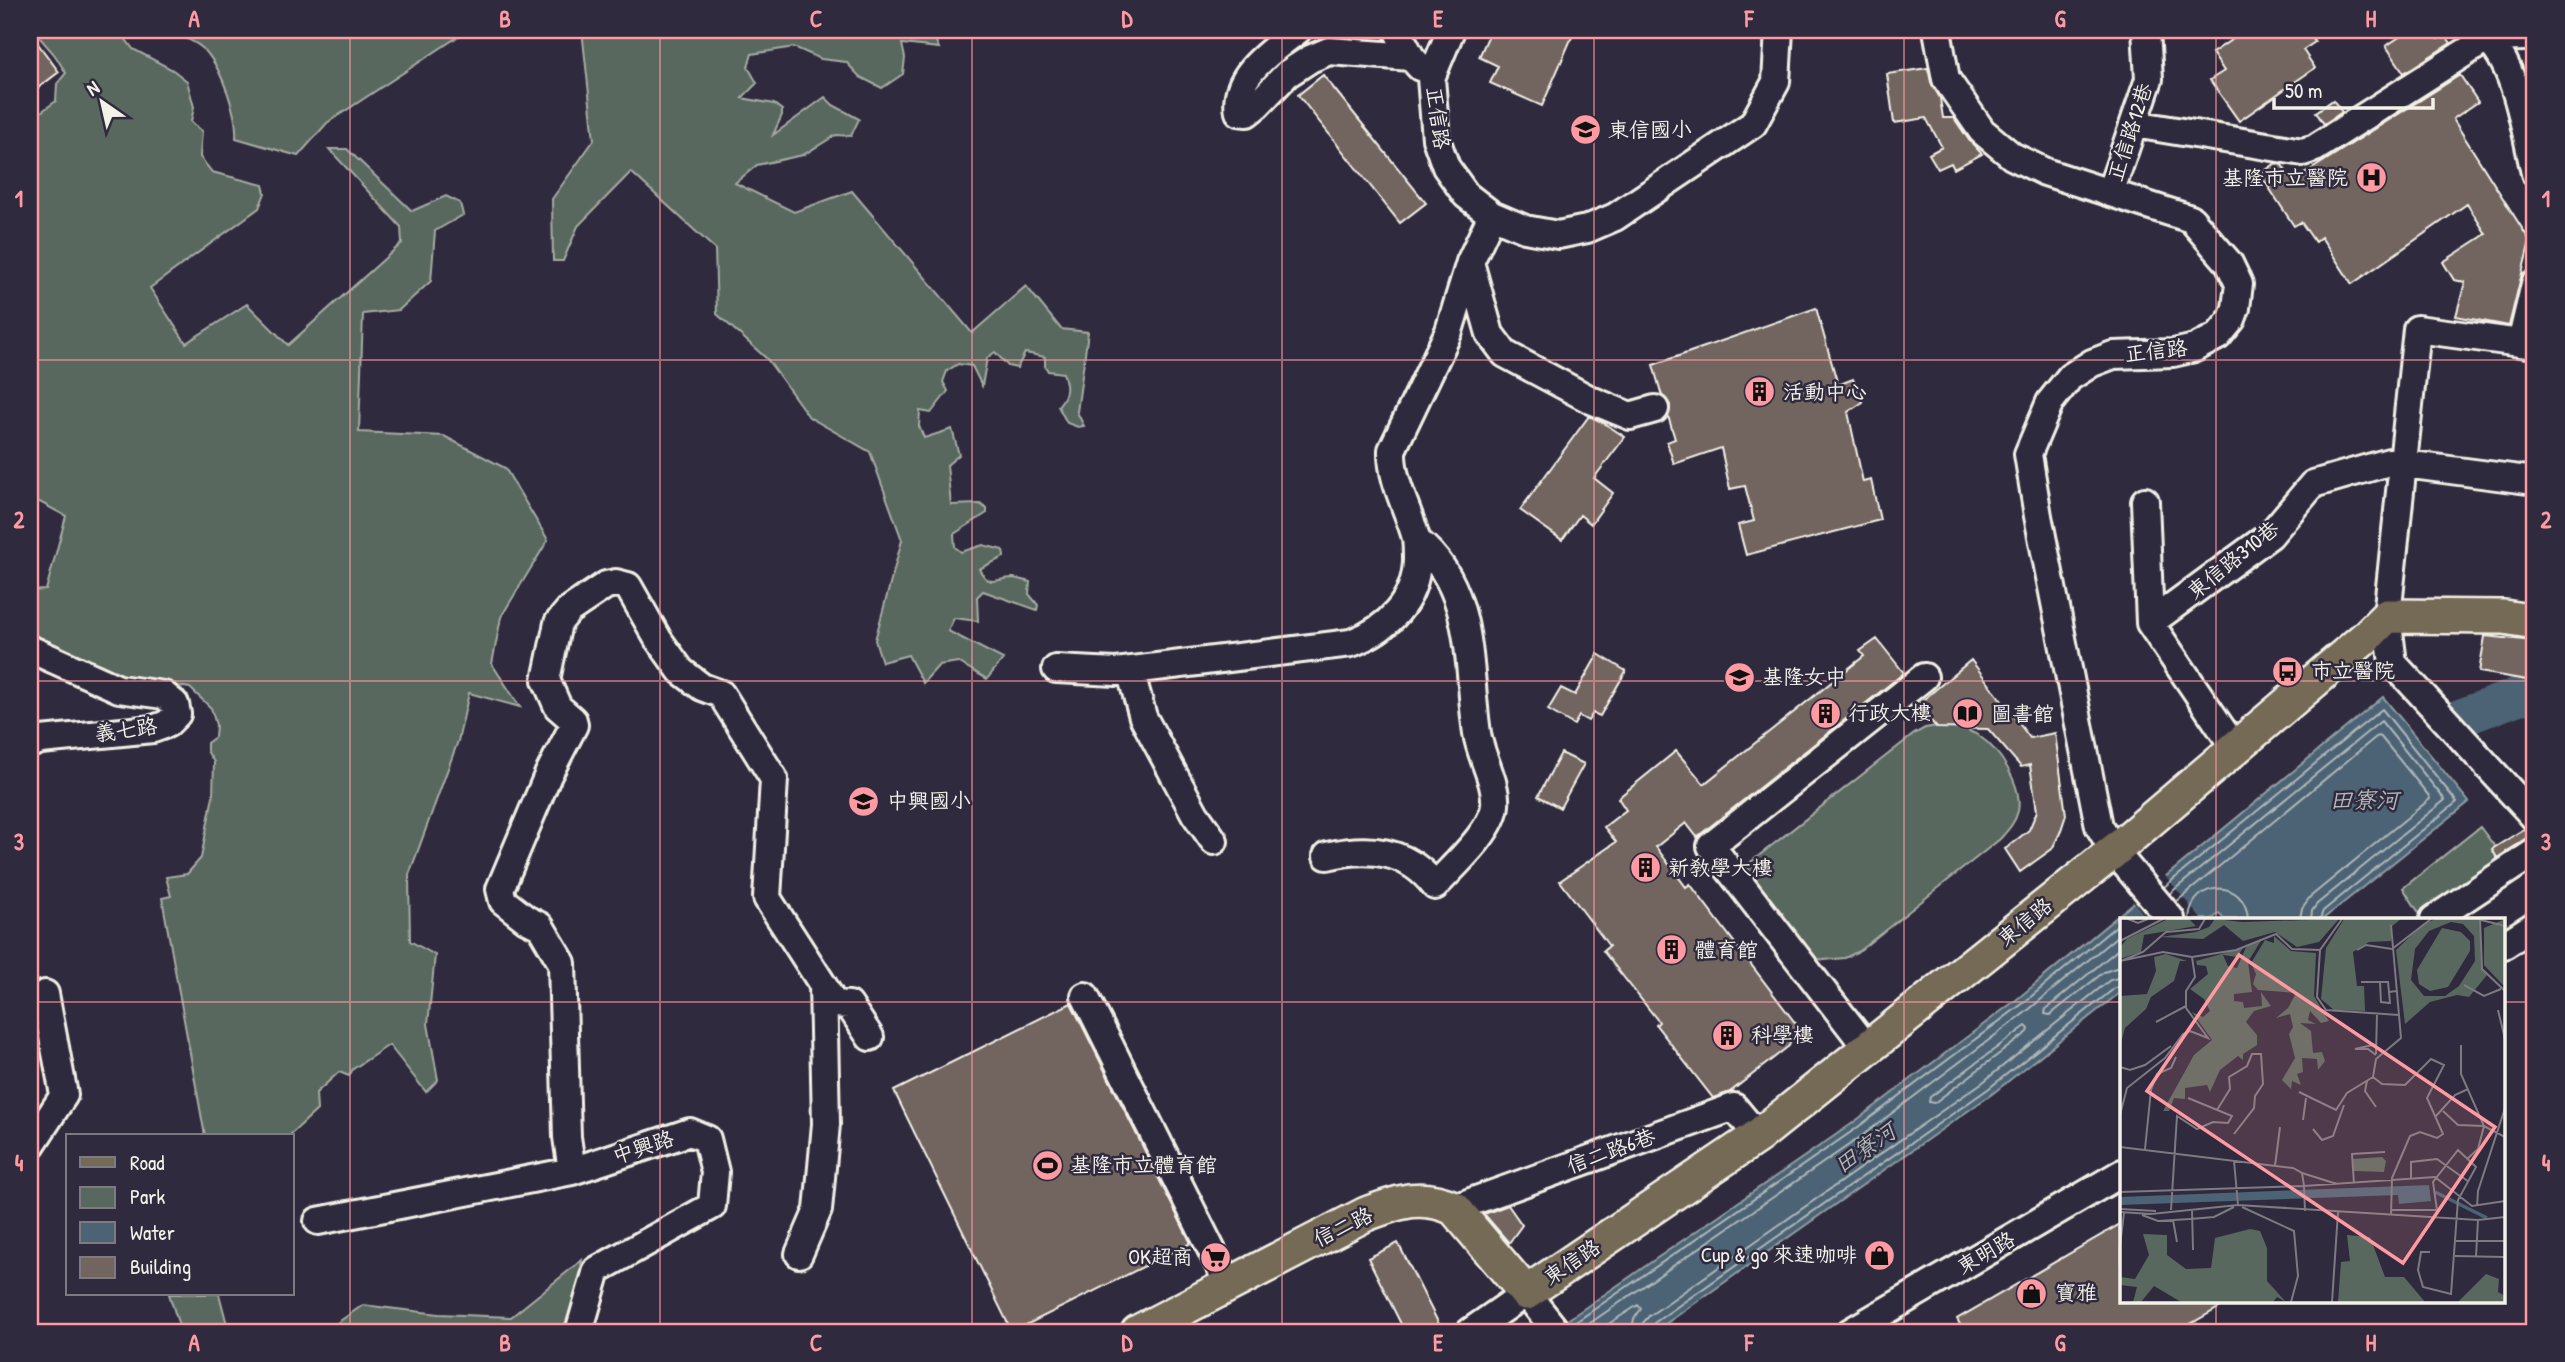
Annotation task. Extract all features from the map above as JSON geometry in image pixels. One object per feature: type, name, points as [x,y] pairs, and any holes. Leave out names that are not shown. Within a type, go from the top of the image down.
[{"type":"main road","name":"東信路","points":[[1526,1293],[1758,1136],[2114,850],[2366,637],[2387,615]]},
{"type":"main road","points":[[2387,615],[2504,617],[2535,622]]},
{"type":"main road","name":"信二路","points":[[1138,1332],[1366,1214],[1400,1202],[1419,1199],[1437,1200],[1454,1208]]},
{"type":"main road","points":[[1454,1208],[1526,1293]]},
{"type":"street","points":[[1298,30],[1265,56],[1249,74],[1239,90],[1239,112],[1247,113],[1258,106],[1287,74],[1310,59],[1329,51],[1411,57]]},
{"type":"street","points":[[1397,30],[1411,57],[1432,78]]},
{"type":"street","name":"正信路","points":[[1451,30],[1432,78],[1437,139],[1446,167],[1466,195],[1492,215],[1525,229],[1558,235],[1587,229],[1615,217],[1753,124],[1776,82],[1779,30]]},
{"type":"street","name":"正信路","points":[[1937,30],[1946,79],[1982,131],[2012,156],[2045,172],[2191,219],[2229,264],[2239,284],[2232,319],[2218,337],[2195,348],[2173,353],[2113,355],[2092,363],[2070,377],[2050,402],[2028,454],[2099,827],[2114,850],[2170,918]]},
{"type":"street","name":"正信路12巷","points":[[2110,192],[2149,79],[2146,30]]},
{"type":"street","points":[[2134,124],[2303,152],[2315,148],[2480,34],[2526,37],[2535,33]]},
{"type":"street","points":[[2480,34],[2503,58],[2535,173]]},
{"type":"street","points":[[1056,668],[1130,670],[1351,643],[1377,631],[1394,617],[1414,585],[1417,541],[1391,467],[1392,450],[1449,331],[1470,262],[1492,215]]},
{"type":"street","points":[[1470,262],[1490,334],[1505,354],[1591,400],[1630,416],[1655,409]]},
{"type":"street","points":[[2535,284],[2528,344],[2417,329],[2387,615],[2393,663],[2535,818]]},
{"type":"street","name":"東信路310巷","points":[[2150,624],[2270,535],[2313,484],[2389,462],[2535,481]]},
{"type":"street","points":[[2145,501],[2150,624],[2234,747]]},
{"type":"street","points":[[1327,856],[1346,851],[1370,851],[1396,856],[1423,870],[1435,886],[1481,836],[1495,806],[1492,783],[1481,754],[1477,732],[1467,629],[1451,583],[1430,551],[1417,541]]},
{"type":"street","points":[[572,1171],[567,1137],[562,963],[540,926],[503,901],[500,889],[548,775],[574,725],[573,720],[558,707],[546,680],[558,623],[569,610],[606,585],[616,583],[628,586],[658,639],[681,671],[702,687],[721,694],[774,779],[767,898],[834,1004],[849,1005],[870,1037]]},
{"type":"street","name":"義七路","points":[[30,649],[118,689],[164,695],[175,704],[177,714],[167,724],[153,729],[41,740],[30,744]]},
{"type":"street","points":[[1130,670],[1143,717],[1195,814],[1214,841]]},
{"type":"street","points":[[1867,1048],[1711,846],[1924,677]]},
{"type":"street","points":[[2436,918],[2535,852]]},
{"type":"street","points":[[2506,944],[2535,925]]},
{"type":"street","points":[[799,1254],[818,1210],[826,1124],[823,985]]},
{"type":"street","points":[[30,1147],[64,1095],[45,994]]},
{"type":"street","points":[[1085,996],[1229,1285]]},
{"type":"street","name":"信二路6巷","points":[[1454,1208],[1734,1107],[1758,1136]]},
{"type":"street","name":"中興路","points":[[317,1221],[572,1171],[690,1132],[707,1139],[715,1172],[712,1206],[597,1270],[579,1332]]},
{"type":"street","name":"東明路","points":[[1850,1332],[1885,1324],[2120,1174]]},
{"type":"street","points":[[1470,1332],[1526,1293],[1557,1332]]},
{"type":"green space","points":[[33,30],[119,30],[133,49],[173,70],[187,81],[194,107],[191,122],[202,131],[200,157],[212,172],[263,185],[265,193],[259,208],[150,288],[186,343],[247,304],[288,345],[402,243],[401,227],[329,149],[347,149],[412,211],[446,196],[460,203],[463,215],[435,231],[431,281],[399,310],[363,314],[359,432],[444,436],[505,468],[548,540],[501,617],[492,664],[520,707],[469,693],[458,741],[409,875],[410,941],[435,955],[428,1024],[438,1080],[426,1092],[389,1045],[353,1069],[349,1076],[339,1072],[316,1093],[317,1110],[291,1134],[205,1134],[162,898],[171,896],[166,877],[187,874],[201,858],[213,796],[214,762],[207,751],[207,743],[215,737],[216,725],[211,708],[190,688],[120,677],[30,638],[30,591],[46,590],[66,516],[30,497],[30,120],[56,101],[57,84],[66,73]]},
{"type":"green space","points":[[165,30],[468,30],[327,123],[298,156],[236,138],[232,106],[224,82],[208,54],[188,39]]},
{"type":"green space","points":[[582,30],[927,30],[934,37],[939,48],[902,44],[905,58],[903,74],[882,88],[860,77],[846,62],[821,59],[794,47],[752,54],[748,67],[757,83],[742,98],[774,104],[782,110],[773,135],[825,97],[833,105],[859,119],[851,136],[836,135],[803,155],[757,165],[735,183],[794,212],[852,191],[972,333],[1026,286],[1061,329],[1088,332],[1077,412],[1084,426],[1067,423],[1058,406],[1066,390],[1063,373],[1048,371],[1045,357],[1025,353],[1017,368],[1008,366],[995,352],[987,358],[982,386],[972,366],[958,364],[947,371],[943,382],[948,391],[931,413],[920,411],[919,426],[924,438],[952,429],[959,455],[947,465],[951,505],[980,504],[987,509],[987,513],[954,534],[955,547],[961,552],[983,545],[1003,550],[1004,557],[979,569],[990,581],[1013,578],[1030,582],[1029,594],[1038,605],[1037,610],[983,591],[977,597],[978,621],[954,618],[948,631],[1003,659],[987,679],[958,662],[939,665],[923,683],[908,655],[882,662],[875,640],[902,540],[870,452],[809,417],[767,359],[717,314],[715,249],[631,172],[578,226],[563,261],[553,261],[552,199],[594,140]]},
{"type":"green space","points":[[1937,726],[1959,728],[1974,733],[1995,750],[2008,769],[2017,791],[2018,811],[2013,823],[2000,839],[1859,951],[1845,958],[1824,960],[1803,955],[1729,879],[1914,734]]},
{"type":"green space","points":[[2480,827],[2511,868],[2425,918],[2403,888]]},
{"type":"green space","points":[[582,1260],[575,1309],[559,1332],[324,1332],[363,1305],[439,1314],[511,1317]]},
{"type":"green space","points":[[170,1296],[220,1296],[229,1332],[181,1332]]},
{"type":"water","name":"田寮河","points":[[2383,697],[2469,802],[2324,918],[2223,918],[2219,914],[2213,918],[2120,918],[2120,993],[1992,1094],[1654,1332],[1550,1332],[1850,1125],[2016,1000]]},
{"type":"pier","points":[[2163,873],[2200,918],[2146,918],[2132,899]]},
{"type":"building","points":[[1491,30],[1575,30],[1542,106],[1490,83],[1498,66],[1479,57]]},
{"type":"building","points":[[2228,30],[2307,30],[2315,42],[2303,50],[2315,68],[2239,121],[2210,80],[2224,71],[2212,53],[2234,38]]},
{"type":"building","points":[[2410,30],[2431,30],[2438,39],[2445,35],[2451,43],[2404,73],[2386,46]]},
{"type":"building","points":[[30,33],[59,72],[30,94]]},
{"type":"building","points":[[1928,68],[1931,82],[1940,98],[1943,118],[1954,118],[1982,154],[1954,169],[1951,163],[1938,169],[1929,154],[1942,147],[1926,118],[1894,123],[1887,74]]},
{"type":"building","points":[[1323,75],[1426,203],[1400,223],[1298,95]]},
{"type":"building","points":[[2460,75],[2478,102],[2453,119],[2530,241],[2509,326],[2456,316],[2465,282],[2454,280],[2443,262],[2486,234],[2467,204],[2352,284],[2321,237],[2315,242],[2301,222],[2294,226],[2260,174],[2276,163],[2282,165],[2293,181]]},
{"type":"building","points":[[2333,100],[2342,112],[2324,124],[2316,112]]},
{"type":"building","points":[[1816,308],[1838,385],[1853,379],[1863,402],[1848,412],[1863,482],[1871,480],[1880,520],[1746,555],[1738,525],[1754,521],[1745,486],[1730,489],[1721,448],[1674,464],[1667,442],[1675,439],[1668,416],[1670,405],[1662,396],[1653,365]]},
{"type":"building","points":[[1589,416],[1625,437],[1594,478],[1613,493],[1591,524],[1580,515],[1562,540],[1520,510]]},
{"type":"building","points":[[2485,636],[2534,641],[2527,680],[2479,672]]},
{"type":"building","points":[[1877,639],[1904,673],[1697,837],[1686,823],[1656,847],[1686,887],[1690,884],[1796,1024],[1789,1046],[1730,1092],[1713,1098],[1656,1025],[1659,1022],[1603,951],[1609,946],[1560,881],[1616,842],[1604,827],[1626,810],[1618,798],[1676,751],[1704,784],[1864,656],[1860,651]]},
{"type":"building","points":[[1598,654],[1626,671],[1600,716],[1593,713],[1588,721],[1579,716],[1574,725],[1548,710],[1561,688],[1575,695]]},
{"type":"building","name":"圖書館","points":[[1971,660],[2030,738],[2055,733],[2066,815],[2052,849],[2020,872],[2005,849],[2029,830],[2037,811],[2030,765],[2021,767],[1988,729],[1937,728],[1917,705]]},
{"type":"building","points":[[1561,753],[1584,764],[1560,808],[1538,796]]},
{"type":"building","points":[[2524,829],[2535,833],[2535,836],[2497,858],[2492,849]]},
{"type":"building","name":"基隆市立體育館","points":[[1071,1003],[1191,1243],[1012,1332],[894,1091]]},
{"type":"building","points":[[1508,1205],[1522,1225],[1509,1243],[1484,1214]]},
{"type":"building","points":[[2120,1224],[2120,1302],[2229,1302],[2176,1332],[1964,1332],[1957,1319]]},
{"type":"building","points":[[1398,1243],[1443,1332],[1405,1332],[1368,1258]]},
{"type":"waterway","name":"田寮河","points":[[2452,721],[2521,695],[2535,696]]},
{"type":"place","name":"東信國小","points":[[1585,130]]},
{"type":"place","name":"基隆市立醫院","points":[[2371,178]]},
{"type":"place","name":"活動中心","points":[[1760,392]]},
{"type":"place","name":"市立醫院","points":[[2288,671]]},
{"type":"place","name":"基隆女中","points":[[1739,677]]},
{"type":"place","name":"行政大樓","points":[[1825,713]]},
{"type":"place","name":"圖書館","points":[[1968,714]]},
{"type":"place","name":"中興國小","points":[[864,801]]},
{"type":"place","name":"新教學大樓","points":[[1645,868]]},
{"type":"place","name":"體育館","points":[[1672,950]]},
{"type":"place","name":"科學樓","points":[[1728,1035]]},
{"type":"place","name":"基隆市立體育館","points":[[1047,1165]]},
{"type":"place","name":"Cup & go 來速咖啡","points":[[1880,1255]]},
{"type":"place","name":"OK超商","points":[[1216,1257]]},
{"type":"place","name":"寶雅","points":[[2032,1293]]}]
